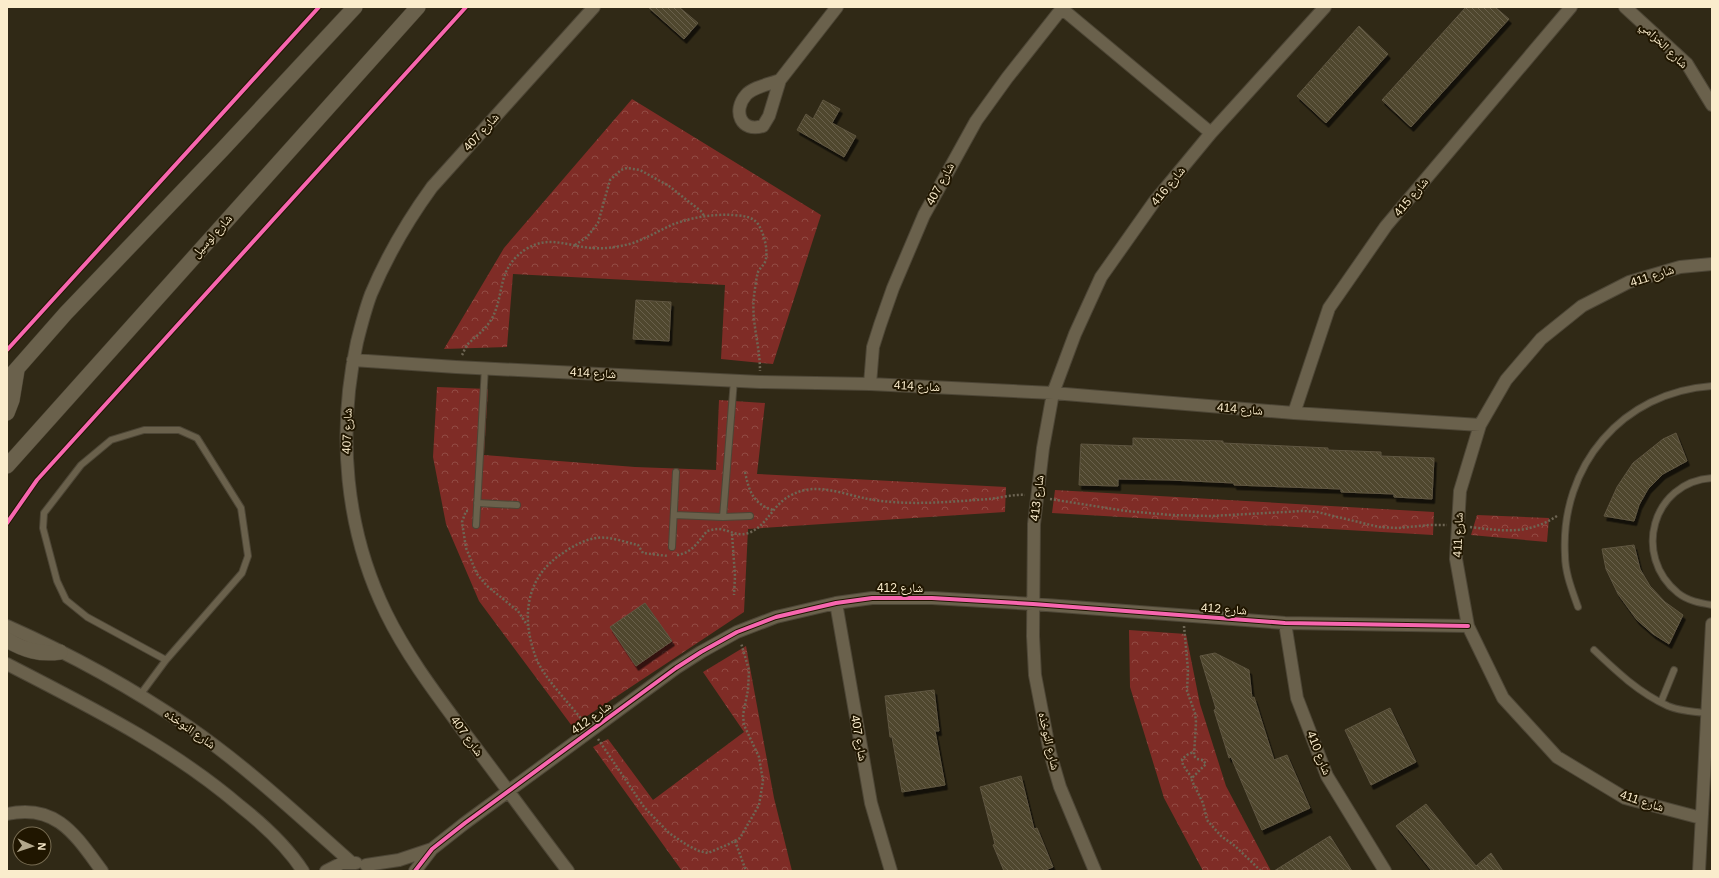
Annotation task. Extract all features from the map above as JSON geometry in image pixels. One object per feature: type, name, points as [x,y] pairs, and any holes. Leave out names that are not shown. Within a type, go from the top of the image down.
[{"type":"street","points":[[7,413],[12,400],[12,375],[66,313],[222,150],[355,7]]},
{"type":"street","name":"شارع لوسيل","points":[[7,466],[418,7]]},
{"type":"street","name":"شارع 407","points":[[568,871],[409,655],[386,612],[364,559],[350,496],[346,465],[348,404],[354,360],[361,326],[371,295],[398,238],[432,187],[594,7]]},
{"type":"street","points":[[780,80],[837,7]]},
{"type":"street","name":"شارع 416","points":[[1053,393],[1075,334],[1101,277],[1154,202],[1211,133],[1325,7]]},
{"type":"street","name":"شارع 415","points":[[1294,413],[1329,308],[1386,226],[1571,7]]},
{"type":"street","name":"شارع الخزامي","points":[[1625,7],[1687,64],[1712,106]]},
{"type":"street","name":"شارع 407","points":[[870,384],[874,347],[880,325],[893,288],[924,215],[976,121],[1061,8],[1211,133]]},
{"type":"street","name":"شارع 411","points":[[1701,818],[1625,798],[1557,756],[1503,698],[1468,626],[1456,559],[1460,491],[1480,425],[1506,380],[1541,339],[1582,306],[1629,282],[1680,267],[1712,264]]},
{"type":"street","name":"شارع 414","points":[[354,360],[456,367],[485,367],[760,382],[870,384],[1053,393],[1294,413],[1480,425]]},
{"type":"street","name":"شارع 413","points":[[1032,604],[1034,524],[1043,448],[1053,393]]},
{"type":"street","name":"شارع 412","points":[[415,871],[432,849],[639,695],[701,652],[737,632],[776,617],[836,603],[872,598],[906,597],[1032,604],[1285,623],[1468,626]]},
{"type":"street","name":"شارع 407","points":[[836,603],[871,803],[891,871]]},
{"type":"street","name":"شارع النوخذه","points":[[1032,604],[1035,675],[1050,753],[1066,801],[1095,871]]},
{"type":"street","name":"شارع 410","points":[[1285,623],[1298,698],[1327,776],[1385,871]]},
{"type":"street","points":[[1698,871],[1712,624]]},
{"type":"street","name":"شارع النوخذه","points":[[7,626],[41,641],[140,695],[190,728],[240,765],[352,862]]},
{"type":"street","points":[[7,640],[32,652],[60,652]]},
{"type":"street","points":[[7,664],[110,718],[161,747],[197,772],[269,829],[293,856],[303,871]]},
{"type":"street","points":[[7,814],[32,812],[54,817],[67,826],[102,871]]},
{"type":"street","name":"شارع 412","points":[[371,868],[432,849]]},
{"type":"street","points":[[326,871],[342,863],[352,862],[371,868]]},
{"type":"lane","points":[[476,525],[485,367]]},
{"type":"lane","points":[[723,517],[734,380]]},
{"type":"lane","points":[[1578,607],[1569,582],[1565,556],[1564,535],[1568,509],[1578,479],[1590,455],[1607,435],[1626,417],[1649,403],[1673,393],[1712,386]]},
{"type":"lane","points":[[140,695],[166,660],[242,573],[248,556],[241,508],[197,438],[179,430],[144,430],[111,440],[82,465],[44,513],[43,528],[57,581],[66,600],[87,617],[166,660]]},
{"type":"lane","points":[[672,547],[676,472]]},
{"type":"lane","points":[[1712,478],[1702,479],[1685,485],[1670,496],[1659,511],[1653,532],[1652,547],[1656,565],[1666,581],[1679,594],[1695,602],[1712,605]]},
{"type":"lane","points":[[477,503],[517,505]]},
{"type":"lane","points":[[674,515],[723,517],[750,516]]},
{"type":"lane","points":[[1594,650],[1635,687],[1668,706],[1691,712],[1707,713]]},
{"type":"lane","points":[[1661,702],[1674,670]]},
{"type":"path","points":[[575,245],[587,237],[598,223],[610,180],[621,170],[627,168],[640,170],[669,186],[702,212],[704,216]]},
{"type":"path","points":[[456,367],[468,344],[485,329],[491,320],[502,279],[516,257],[528,248],[539,244],[553,242],[591,248],[607,248],[627,245],[642,240],[674,224],[716,214],[745,216],[752,218],[758,225],[762,234],[766,257],[758,272],[754,295],[753,317],[760,357],[760,382]]},
{"type":"path","points":[[745,472],[749,488],[754,499],[763,507],[773,510]]},
{"type":"path","points":[[1037,496],[1126,511],[1165,515],[1211,516],[1303,510],[1379,527],[1398,528],[1441,525]]},
{"type":"path","points":[[1458,526],[1518,531],[1538,526],[1568,509]]},
{"type":"path","points":[[476,512],[466,511],[462,522],[466,548],[474,568],[487,586],[518,611],[528,627]]},
{"type":"path","points":[[732,534],[735,576],[734,595]]},
{"type":"path","points":[[1183,616],[1188,670],[1187,692],[1195,713],[1196,722],[1193,752],[1197,759],[1203,760],[1206,764],[1192,778]]},
{"type":"path","points":[[1193,752],[1182,760],[1183,765],[1192,778],[1203,803],[1207,820],[1221,836],[1239,849],[1261,871]]},
{"type":"path","points":[[735,841],[746,871]]},
{"type":"green space","points":[[632,99],[821,215],[773,364],[721,359],[725,285],[513,274],[507,347],[444,349],[504,248]]},
{"type":"green space","points":[[437,387],[488,389],[484,455],[635,467],[716,470],[719,400],[765,403],[757,474],[1006,487],[1005,512],[748,529],[744,612],[572,726],[479,601],[446,524],[433,457]]},
{"type":"green space","points":[[1055,490],[1434,512],[1433,535],[1052,513]]},
{"type":"green space","points":[[1477,515],[1549,518],[1547,542],[1471,535]]},
{"type":"green space","points":[[1129,630],[1186,634],[1200,704],[1226,786],[1271,871],[1203,871],[1164,798],[1130,687]]},
{"type":"green space","points":[[746,646],[774,798],[792,871],[682,871],[593,747],[608,739],[653,800],[744,732],[703,672]]},
{"type":"building","points":[[648,7],[679,7],[698,23],[684,39]]},
{"type":"building","points":[[1466,7],[1495,7],[1509,19],[1411,127],[1382,100]]},
{"type":"building","points":[[1359,26],[1388,54],[1326,123],[1297,96]]},
{"type":"building","points":[[823,100],[840,109],[832,123],[856,136],[844,157],[797,130],[806,114],[813,119]]},
{"type":"building","points":[[636,300],[671,302],[669,341],[633,339]]},
{"type":"building","points":[[1676,433],[1687,461],[1663,474],[1648,489],[1639,505],[1634,521],[1604,516],[1617,487],[1633,463],[1663,439]]},
{"type":"building","points":[[1133,438],[1223,441],[1223,443],[1381,452],[1381,456],[1434,458],[1432,499],[1394,497],[1394,494],[1341,492],[1341,489],[1234,485],[1234,483],[1170,480],[1118,479],[1118,486],[1079,485],[1081,444],[1133,446]]},
{"type":"building","points":[[1634,545],[1640,569],[1650,586],[1665,602],[1683,615],[1669,644],[1653,634],[1637,620],[1618,594],[1606,569],[1602,549]]},
{"type":"building","points":[[645,603],[672,641],[636,666],[610,627]]},
{"type":"building","points":[[1215,653],[1249,670],[1252,698],[1254,697],[1274,760],[1287,755],[1310,808],[1262,830],[1231,757],[1229,758],[1214,710],[1216,709],[1200,656]]},
{"type":"building","points":[[934,690],[939,731],[935,731],[945,785],[902,792],[892,737],[890,737],[885,696]]},
{"type":"building","points":[[1390,708],[1416,762],[1371,785],[1345,730]]},
{"type":"building","points":[[1021,776],[1034,829],[1037,828],[1053,867],[1043,871],[1004,871],[993,845],[995,844],[980,787]]},
{"type":"building","points":[[1426,804],[1476,866],[1491,853],[1503,871],[1432,871],[1396,826]]},
{"type":"building","points":[[1330,836],[1352,871],[1274,871]]},
{"type":"cycle path","points":[[7,350],[319,7]]},
{"type":"cycle path","points":[[7,523],[37,480],[466,7]]},
{"type":"cycle path","points":[[415,871],[432,849],[465,823],[676,668],[701,652],[737,632],[776,617],[836,603],[872,598],[932,598],[1285,623],[1468,626]]}]
